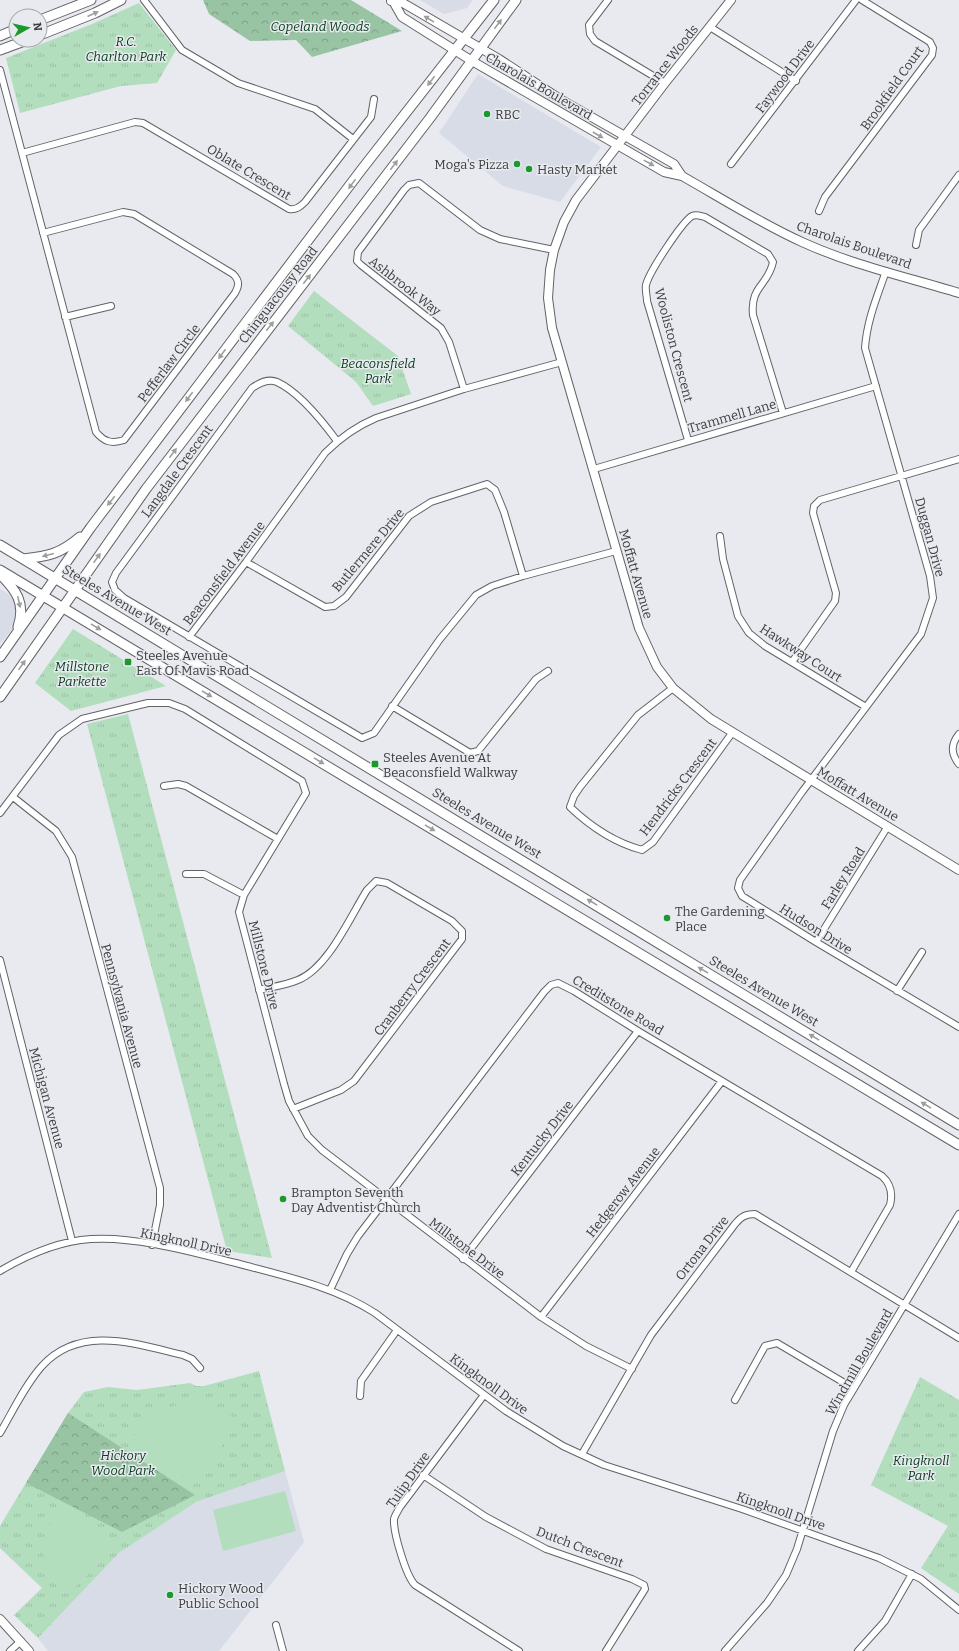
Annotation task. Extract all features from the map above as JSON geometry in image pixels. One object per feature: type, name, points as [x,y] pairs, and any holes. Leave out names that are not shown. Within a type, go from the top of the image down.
[{"type":"main road","points":[[48,17],[91,0]]},
{"type":"main road","points":[[48,32],[95,13],[121,0]]},
{"type":"main road","name":"Chinguacousy Road","points":[[0,657],[91,527],[454,49],[494,0]]},
{"type":"main road","name":"Chinguacousy Road","points":[[0,697],[146,488],[430,118],[516,0]]},
{"type":"main road","points":[[23,559],[47,557],[65,549],[91,527]]},
{"type":"main road","name":"Steeles Avenue West","points":[[0,545],[959,1125]]},
{"type":"main road","points":[[0,570],[959,1145]]},
{"type":"main road","points":[[0,574],[14,587],[20,602],[21,616],[15,636]]},
{"type":"street","points":[[144,0],[182,50],[238,82],[315,109],[353,139],[371,117],[374,99]]},
{"type":"street","points":[[608,0],[589,26],[590,34],[595,40],[665,83]]},
{"type":"street","name":"Torrance Woods","points":[[618,146],[665,83],[731,0]]},
{"type":"street","name":"Faywood Drive","points":[[731,164],[796,81],[856,0]]},
{"type":"street","name":"Brookfield Court","points":[[819,211],[825,197],[932,55],[933,48],[930,42],[862,0]]},
{"type":"street","name":"Charolais Boulevard","points":[[392,1],[404,4],[560,99],[626,135],[674,164],[682,176]]},
{"type":"street","name":"Charolais Boulevard","points":[[392,1],[402,16],[472,61],[664,172],[682,176],[779,231],[804,243],[886,271],[959,293]]},
{"type":"street","points":[[710,27],[796,81]]},
{"type":"street","name":"Pefferlaw Circle","points":[[0,70],[65,317],[96,432],[101,438],[110,442],[124,440],[235,294],[239,283],[233,274],[134,214],[123,212],[43,233]]},
{"type":"street","name":"Oblate Crescent","points":[[22,153],[135,122],[143,123],[293,210],[298,209],[305,202],[353,139]]},
{"type":"street","name":"Moffatt Avenue","points":[[618,146],[576,200],[564,222],[554,250],[550,270],[548,298],[552,328],[594,468],[616,551],[639,628],[657,667],[673,688],[711,720],[959,870]]},
{"type":"street","points":[[916,245],[919,230],[959,175]]},
{"type":"street","name":"Ashbrook Way","points":[[464,389],[449,342],[441,328],[361,265],[357,261],[358,252],[404,190],[409,185],[419,183],[480,230],[500,239],[554,250]]},
{"type":"street","name":"Wooliston Crescent","points":[[688,440],[647,301],[646,287],[650,272],[668,246],[691,217],[698,215],[768,254],[773,262],[771,272],[756,291],[752,302],[752,309],[783,413]]},
{"type":"street","name":"Duggan Drive","points":[[812,780],[921,634],[933,598],[930,576],[866,348],[866,328],[872,307],[886,271]]},
{"type":"street","points":[[65,317],[111,306]]},
{"type":"street","name":"Beaconsfield Avenue","points":[[562,362],[464,389],[364,423],[337,441],[325,453],[246,562],[189,637],[362,738],[374,733],[440,639],[476,595],[492,586],[523,576],[616,551]]},
{"type":"street","name":"Langdale Crescent","points":[[189,637],[124,598],[115,590],[112,582],[116,573],[252,388],[260,382],[277,382],[318,416],[337,441]]},
{"type":"street","name":"Trammell Lane","points":[[594,468],[876,386]]},
{"type":"street","points":[[792,662],[835,601],[836,593],[813,512],[814,506],[820,500],[902,478],[959,459]]},
{"type":"street","name":"Butlermere Drive","points":[[246,562],[325,607],[334,606],[346,597],[409,516],[431,502],[487,484],[495,490],[504,512],[523,576]]},
{"type":"street","name":"Hawkway Court","points":[[720,536],[723,559],[738,616],[749,632],[765,646],[866,707]]},
{"type":"street","points":[[392,706],[470,753],[478,751],[536,679],[548,671]]},
{"type":"street","name":"Hendricks Crescent","points":[[673,688],[638,715],[580,787],[574,796],[570,807],[582,818],[624,844],[642,850],[652,842],[732,733]]},
{"type":"street","name":"Millstone Drive","points":[[0,813],[59,734],[82,719],[148,703],[169,703],[185,709],[302,781],[306,793],[244,895],[239,912],[284,1084],[293,1109],[308,1136],[322,1150],[541,1317],[576,1340],[632,1368]]},
{"type":"street","points":[[959,734],[952,747],[953,755],[959,764]]},
{"type":"street","name":"Hudson Drive","points":[[812,780],[740,880],[738,888],[742,896],[897,991],[959,1027]]},
{"type":"street","points":[[164,786],[178,784],[191,788],[278,839]]},
{"type":"street","name":"Pennsylvania Avenue","points":[[13,797],[56,831],[72,857],[160,1188],[160,1205],[152,1245]]},
{"type":"street","name":"Farley Road","points":[[816,942],[888,826]]},
{"type":"street","points":[[186,874],[204,874],[244,895]]},
{"type":"street","name":"Cranberry Crescent","points":[[259,990],[288,984],[314,971],[325,959],[367,890],[376,881],[387,883],[452,921],[462,931],[462,939],[354,1082],[341,1090],[293,1109]]},
{"type":"street","points":[[897,991],[922,952]]},
{"type":"street","name":"Michigan Avenue","points":[[0,960],[72,1241]]},
{"type":"street","name":"Creditstone Road","points":[[330,1290],[347,1254],[385,1198],[551,984],[558,983],[574,991],[638,1031],[882,1176],[887,1181],[892,1194],[890,1205],[851,1272]]},
{"type":"street","name":"Kentucky Drive","points":[[464,1259],[638,1031]]},
{"type":"street","name":"Hedgerow Avenue","points":[[541,1317],[722,1081]]},
{"type":"street","name":"Ortona Drive","points":[[582,1454],[665,1315],[735,1224],[741,1217],[747,1214],[755,1214],[959,1338]]},
{"type":"street","name":"Windmill Boulevard","points":[[725,1651],[776,1592],[786,1575],[833,1432],[854,1388],[959,1214]]},
{"type":"street","name":"Kingknoll Drive","points":[[0,1271],[34,1254],[72,1241],[103,1238],[183,1250],[298,1279],[330,1290],[362,1304],[484,1395],[541,1434],[604,1465],[802,1530],[879,1558],[912,1574],[959,1610]]},
{"type":"street","points":[[360,1396],[361,1381],[397,1330]]},
{"type":"street","points":[[0,1433],[29,1384],[42,1366],[57,1352],[76,1343],[94,1340],[119,1340],[183,1355],[192,1359],[200,1368]]},
{"type":"street","points":[[735,1400],[765,1346],[777,1342],[854,1388]]},
{"type":"street","name":"Tulip Drive","points":[[484,1395],[423,1475],[394,1518],[397,1536],[411,1581],[420,1589],[519,1651]]},
{"type":"street","name":"Dutch Crescent","points":[[423,1475],[486,1517],[546,1549],[632,1579],[644,1585],[645,1589],[606,1651]]},
{"type":"street","points":[[858,1651],[885,1622],[912,1574]]},
{"type":"street","points":[[0,1620],[29,1651]]},
{"type":"street","points":[[276,1625],[284,1651]]},
{"type":"street","points":[[10,1651],[21,1641]]},
{"type":"shaded area","points":[[420,0],[473,0],[467,8],[444,14]]},
{"type":"shaded area","points":[[478,74],[601,147],[560,202],[503,186],[439,133]]},
{"type":"shaded area","points":[[0,589],[22,602],[23,617],[0,644]]},
{"type":"shaded area","name":"Hickory Wood Public School","points":[[285,1471],[304,1542],[219,1651],[48,1651],[38,1638],[119,1553],[196,1502]]},
{"type":"green space","name":"Copeland Woods","points":[[203,0],[351,0],[402,31],[312,57],[296,40],[250,41],[209,14]]},
{"type":"green space","name":"R.C. Charlton Park","points":[[139,3],[176,50],[157,83],[121,86],[20,113],[6,58],[31,48],[48,48],[48,41]]},
{"type":"green space","name":"Beaconsfield Park","points":[[314,291],[398,356],[411,394],[373,406],[356,382],[288,326]]},
{"type":"green space","name":"Millstone Parkette","points":[[73,629],[166,686],[71,711],[35,683]]},
{"type":"green space","points":[[128,714],[272,1258],[227,1251],[87,724]]},
{"type":"green space","name":"Hickory Wood Park","points":[[259,1371],[285,1471],[196,1502],[119,1553],[38,1638],[14,1615],[42,1588],[0,1548],[0,1526],[68,1413],[84,1392],[108,1387],[137,1390],[190,1383],[196,1386],[204,1386]]},
{"type":"green space","name":"Kingknoll Park","points":[[920,1377],[959,1400],[959,1594],[921,1568],[948,1526],[871,1485]]},
{"type":"green space","points":[[192,1403],[216,1408],[238,1420],[199,1482],[194,1483],[128,1444],[141,1427],[154,1415],[171,1407]]},
{"type":"green space","points":[[68,1413],[195,1495],[122,1532],[26,1483]]},
{"type":"green space","points":[[285,1491],[296,1531],[223,1551],[213,1510]]},
{"type":"green space","points":[[66,1507],[111,1545],[113,1550],[69,1593],[52,1578],[45,1565],[44,1557],[44,1542],[49,1527]]},
{"type":"place","name":"RBC","points":[[487,114]]},
{"type":"place","name":"Moga's Pizza","points":[[517,164]]},
{"type":"place","name":"Hasty Market","points":[[529,169]]},
{"type":"place","name":"Steeles Avenue East Of Mavis Road","points":[[128,662]]},
{"type":"place","name":"Steeles Avenue At Beaconsfield Walkway","points":[[375,764]]},
{"type":"place","name":"The Gardening Place","points":[[667,918]]},
{"type":"place","name":"Brampton Seventh Day Adventist Church","points":[[283,1199]]},
{"type":"place","name":"Hickory Wood Public School","points":[[170,1595]]}]
